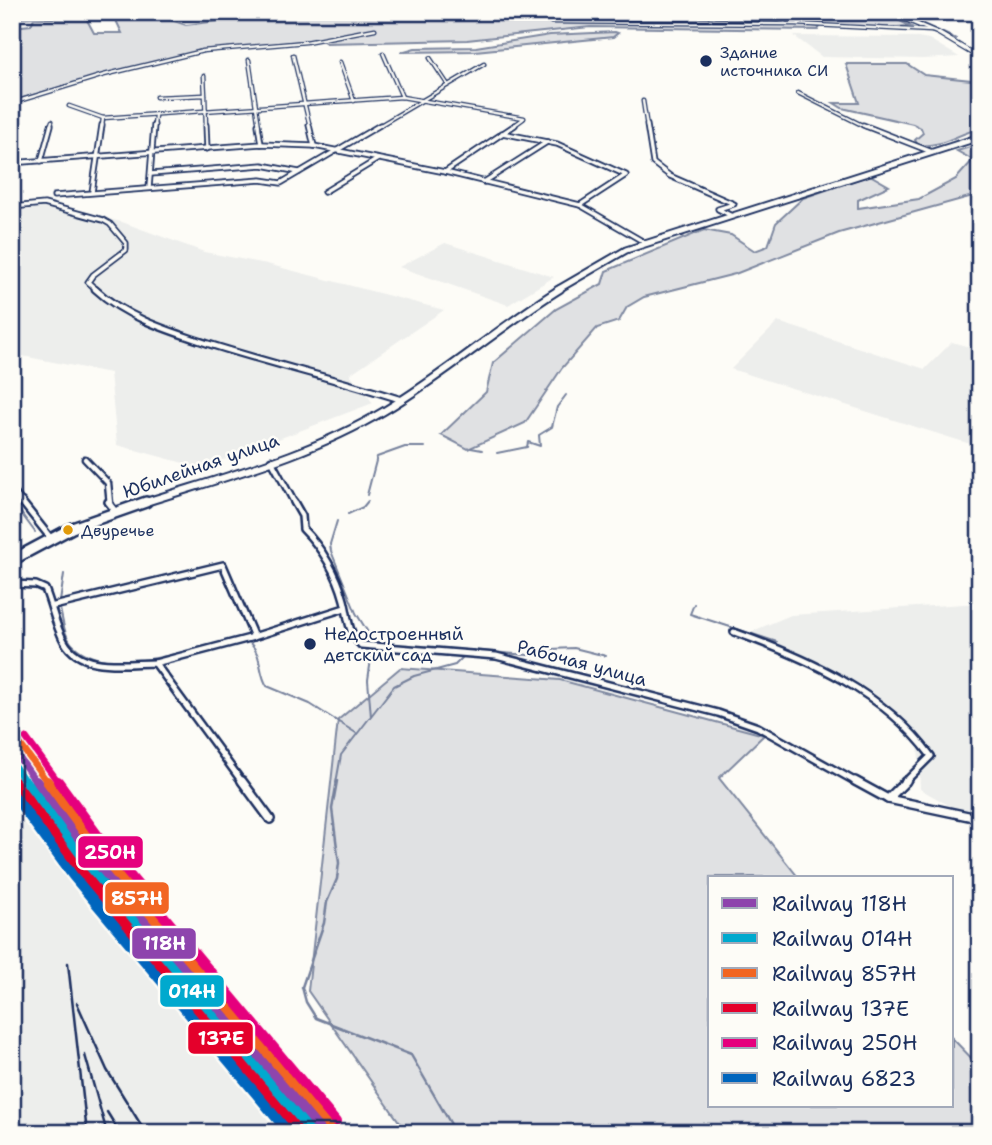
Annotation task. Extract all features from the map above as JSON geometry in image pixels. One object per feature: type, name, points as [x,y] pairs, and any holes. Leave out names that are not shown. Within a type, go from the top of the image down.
[{"type":"main road","points":[[888,12],[932,31],[979,61],[976,66],[980,71]]},
{"type":"main road","name":"Юбилейная улица","points":[[12,560],[49,536],[332,438],[399,399],[589,269],[644,242],[980,137]]},
{"type":"street","points":[[781,12],[804,24]]},
{"type":"street","points":[[651,15],[764,17],[795,24]]},
{"type":"street","points":[[551,22],[804,24],[932,31]]},
{"type":"street","points":[[12,103],[104,75],[199,52],[306,42],[375,29]]},
{"type":"street","points":[[383,53],[402,97]]},
{"type":"street","points":[[293,55],[314,146]]},
{"type":"street","points":[[430,58],[444,82],[449,85]]},
{"type":"street","points":[[250,60],[261,144]]},
{"type":"street","points":[[340,62],[354,101]]},
{"type":"street","points":[[54,196],[261,180],[281,183],[484,64]]},
{"type":"street","points":[[204,76],[206,149]]},
{"type":"street","points":[[798,93],[835,108],[876,132],[933,152]]},
{"type":"street","points":[[156,97],[205,95]]},
{"type":"street","points":[[69,106],[103,118],[402,97],[524,118],[445,172]]},
{"type":"street","points":[[643,101],[653,163],[670,176],[734,204],[718,209],[730,215]]},
{"type":"street","points":[[149,188],[155,115]]},
{"type":"street","points":[[92,192],[103,118]]},
{"type":"street","points":[[41,161],[52,121]]},
{"type":"street","points":[[502,133],[557,144],[626,175],[580,205]]},
{"type":"street","points":[[484,182],[547,142]]},
{"type":"street","points":[[24,162],[261,144],[314,146],[445,172],[580,205],[644,242]]},
{"type":"street","points":[[324,192],[379,159]]},
{"type":"street","points":[[151,174],[262,165],[299,173]]},
{"type":"street","points":[[12,207],[44,204],[110,224],[127,243],[127,250],[93,275],[88,282],[112,303],[136,318],[192,338],[399,399]]},
{"type":"street","points":[[85,458],[109,481],[112,492],[108,502],[116,512]]},
{"type":"street","name":"Рабочая улица","points":[[271,460],[302,516],[303,529],[316,542],[330,565],[345,608],[351,636],[361,645],[496,656],[718,713],[758,727],[888,799],[973,817],[980,821]]},
{"type":"street","points":[[12,490],[49,536]]},
{"type":"street","points":[[54,606],[223,565],[254,637]]},
{"type":"street","points":[[12,584],[36,585],[45,589],[54,606],[64,642],[79,658],[102,662],[155,663],[254,637],[345,608]]},
{"type":"street","points":[[734,632],[792,656],[865,692],[924,744],[931,756],[888,799]]},
{"type":"street","points":[[155,663],[270,819]]},
{"type":"shaded area","points":[[289,12],[667,12],[659,14],[670,15],[671,12],[882,12],[910,26],[885,28],[805,25],[820,27],[818,30],[590,27],[467,40],[326,43],[320,39],[191,53],[12,101],[12,27],[31,25],[34,18],[86,18],[94,33],[122,33],[114,16],[162,17],[186,25]]},
{"type":"shaded area","points":[[618,33],[613,37],[475,51],[401,52],[415,48],[476,47],[550,35]]},
{"type":"shaded area","points":[[794,36],[918,37],[929,39],[959,57],[822,57]]},
{"type":"shaded area","points":[[846,64],[907,64],[924,75],[980,81],[980,129],[943,142],[918,145],[915,140],[923,133],[921,128],[913,124],[842,108],[834,103],[859,103]]},
{"type":"shaded area","points":[[980,144],[980,194],[839,233],[735,274],[644,297],[627,307],[619,321],[597,328],[562,368],[525,423],[468,449],[441,435],[486,392],[493,363],[556,309],[602,284],[606,271],[704,230],[731,235],[755,251],[768,246],[776,223],[803,198],[870,175],[889,186],[858,200],[858,208],[919,199],[956,179],[973,160],[957,151]]},
{"type":"shaded area","points":[[41,203],[122,222],[204,252],[267,264],[444,310],[350,374],[373,403],[202,468],[117,445],[110,373],[12,354],[12,209]]},
{"type":"shaded area","points":[[445,243],[554,277],[508,305],[399,267]]},
{"type":"shaded area","points":[[778,322],[925,369],[952,342],[980,350],[980,447],[731,369]]},
{"type":"shaded area","points":[[980,603],[980,823],[920,789],[918,741],[856,689],[741,636],[791,615]]},
{"type":"shaded area","points":[[400,668],[560,680],[764,735],[719,778],[797,876],[708,876],[708,1106],[954,1106],[954,1040],[980,1067],[980,1133],[407,1133],[308,991],[338,720]]},
{"type":"shaded area","points":[[21,770],[34,793],[121,905],[314,1133],[19,1133],[12,1054],[12,774]]},
{"type":"waterway","points":[[12,18],[68,16],[84,12]]},
{"type":"waterway","points":[[97,12],[103,15],[116,12]]},
{"type":"waterway","points":[[127,12],[133,12]]},
{"type":"waterway","points":[[146,12],[184,16],[175,17],[179,19],[215,17],[211,16],[218,14],[212,12]]},
{"type":"waterway","points":[[910,18],[956,39]]},
{"type":"waterway","points":[[497,453],[527,447],[528,442],[540,446],[539,435],[552,427],[557,407],[566,395]]},
{"type":"waterway","points":[[367,495],[377,457],[405,447],[425,447]]},
{"type":"waterway","points":[[471,448],[482,450]]},
{"type":"waterway","points":[[12,501],[35,532]]},
{"type":"waterway","points":[[348,514],[363,507],[368,501]]},
{"type":"waterway","points":[[337,521],[330,544],[331,551],[356,613],[374,642]]},
{"type":"waterway","points":[[60,602],[64,574]]},
{"type":"waterway","points":[[694,604],[690,614],[777,642]]},
{"type":"waterway","points":[[60,609],[66,633],[73,645],[88,655],[106,660],[147,660],[227,641]]},
{"type":"waterway","points":[[250,643],[257,653],[267,686],[310,704],[356,733]]},
{"type":"waterway","points":[[468,650],[528,655],[551,649],[574,648],[606,656]]},
{"type":"waterway","points":[[371,716],[368,680],[372,652]]},
{"type":"waterway","points":[[371,716],[394,686],[414,676],[455,665],[464,656]]},
{"type":"waterway","points":[[336,783],[341,755],[371,716]]},
{"type":"waterway","points":[[337,781],[332,809],[339,863],[337,879],[327,902],[324,923],[302,987],[306,1002],[316,1018],[411,1055],[456,1133]]},
{"type":"railway","points":[[68,963],[87,1133]]},
{"type":"railway","points":[[77,1003],[107,1070],[146,1133]]},
{"type":"railway","points":[[85,1055],[107,1133]]},
{"type":"railway","points":[[107,1112],[120,1133]]},
{"type":"rail line","name":"250Н","points":[[26,738],[107,848],[336,1122]]},
{"type":"rail line","name":"857Н","points":[[19,743],[100,854],[330,1127]]},
{"type":"rail line","name":"118Н","points":[[12,748],[93,859],[323,1133]]},
{"type":"rail line","name":"014Н","points":[[12,763],[86,865],[311,1133]]},
{"type":"rail line","name":"137Е","points":[[12,778],[80,870],[300,1133]]},
{"type":"rail line","name":"6823","points":[[12,793],[73,876],[289,1133]]},
{"type":"place","name":"Здание источника СИ","points":[[706,61]]},
{"type":"place","name":"Двуречье","points":[[68,530]]},
{"type":"place","name":"Недостроенный детский сад","points":[[310,644]]}]
